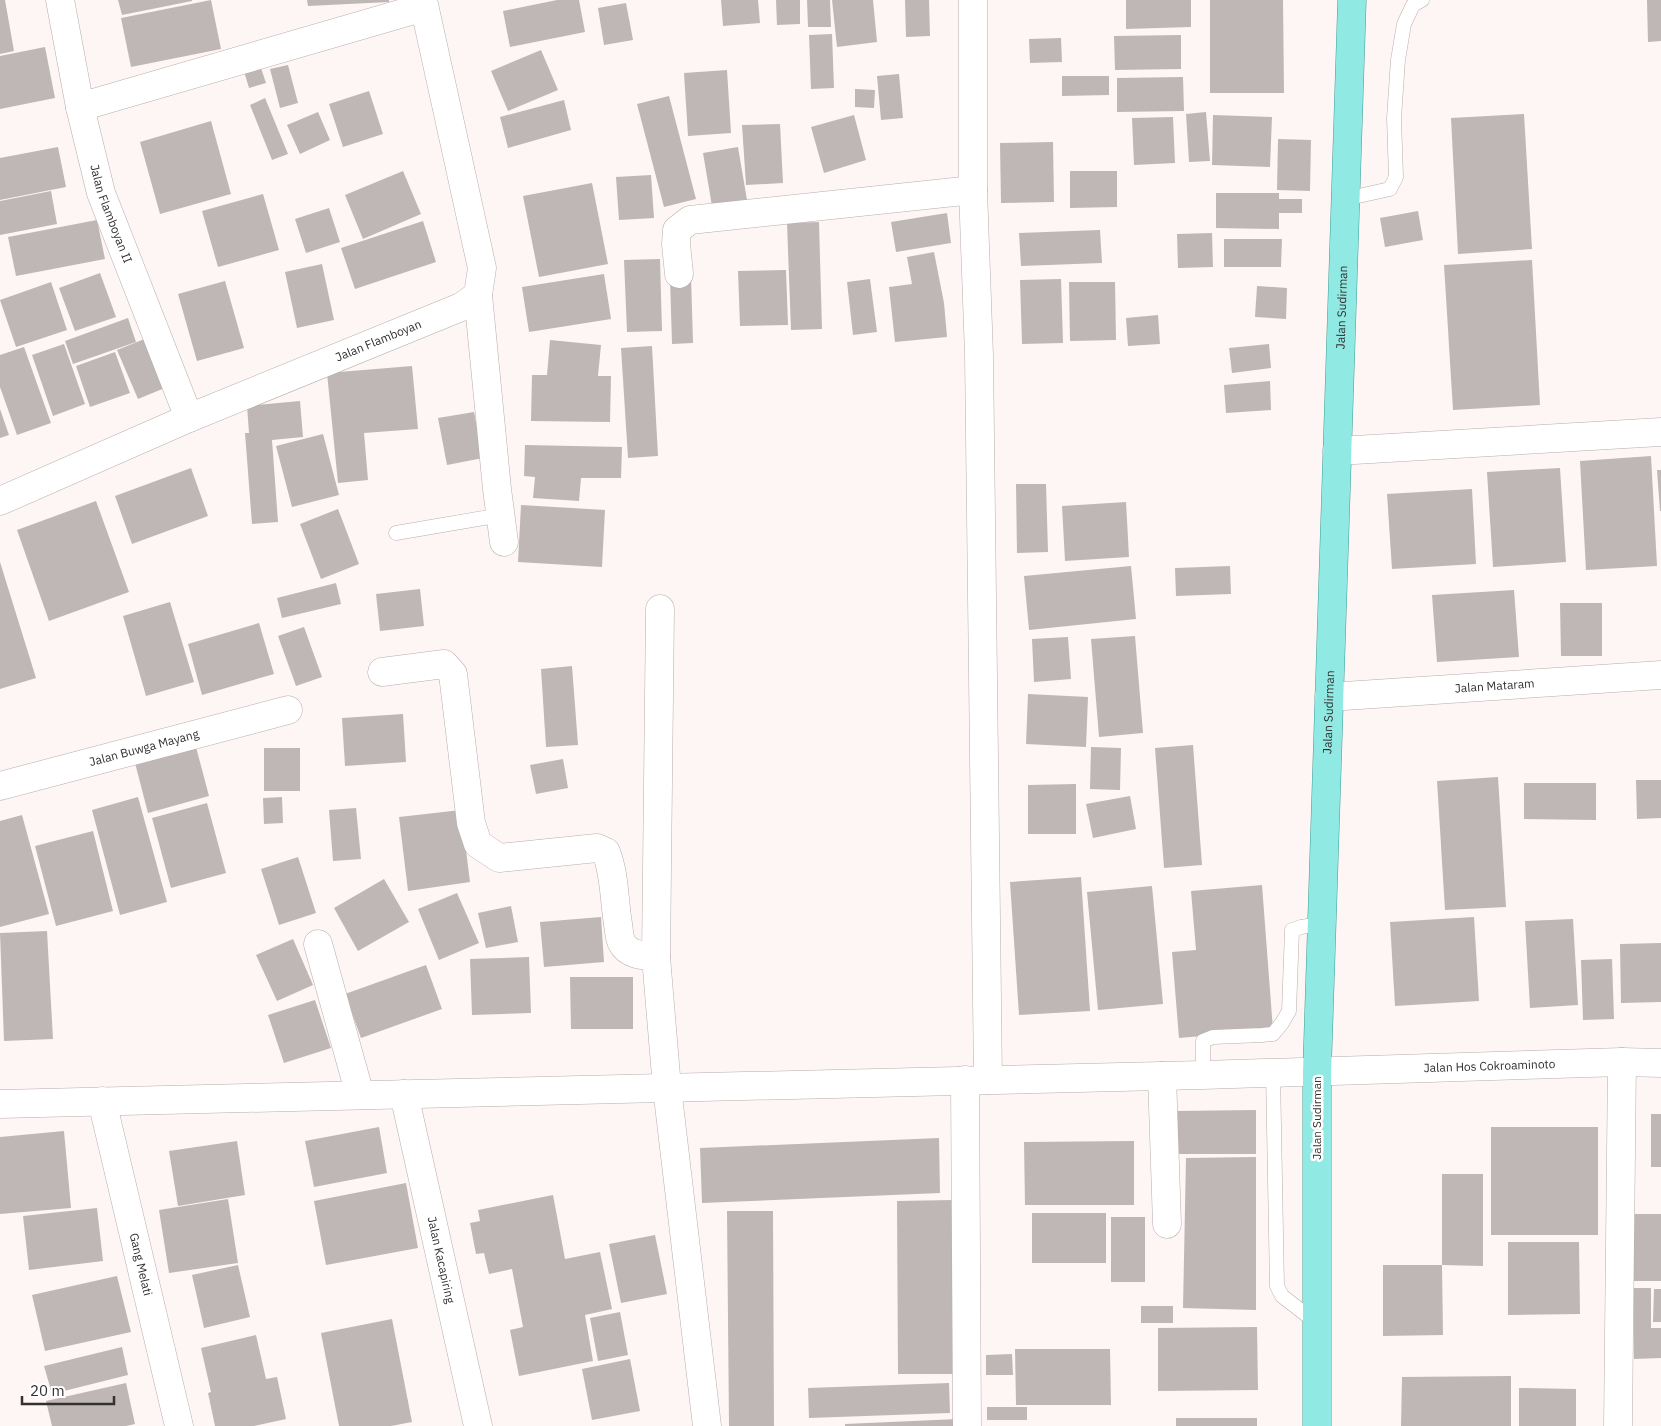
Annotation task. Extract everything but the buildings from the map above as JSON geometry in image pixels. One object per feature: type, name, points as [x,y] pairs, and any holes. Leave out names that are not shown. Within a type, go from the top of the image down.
[{"type":"main road","name":"Jalan Sudirman","points":[[1317,1426],[1317,1072],[1352,0]]},
{"type":"street","name":"Jalan Flamboyan II","points":[[60,0],[80,107],[101,193],[189,418]]},
{"type":"street","points":[[967,1426],[976,1080],[979,355],[973,190],[973,0]]},
{"type":"street","points":[[80,107],[423,3],[482,268],[478,295],[504,542]]},
{"type":"street","points":[[679,274],[676,244],[677,230],[690,220],[973,190]]},
{"type":"street","name":"Jalan Flamboyan","points":[[0,501],[189,418],[461,307],[478,295]]},
{"type":"street","points":[[1337,451],[1661,432]]},
{"type":"street","points":[[660,609],[656,957],[667,1088],[707,1426]]},
{"type":"street","points":[[382,672],[444,664],[453,674],[471,823],[478,844],[499,858],[597,848],[606,852],[612,866],[614,900],[622,943],[628,950],[639,955],[656,957]]},
{"type":"street","name":"Jalan Mataram","points":[[1329,697],[1661,675]]},
{"type":"street","name":"Jalan Buwga Mayang","points":[[0,786],[288,710]]},
{"type":"street","points":[[318,944],[360,1095]]},
{"type":"street","points":[[1618,1426],[1622,1062]]},
{"type":"street","name":"Jalan Hos Cokroaminoto","points":[[0,1104],[1203,1075],[1622,1062],[1661,1063]]},
{"type":"street","points":[[1162,1076],[1167,1224]]},
{"type":"street","name":"Jalan Kacapiring","points":[[404,1094],[478,1426]]},
{"type":"street","name":"Gang Melati","points":[[102,1101],[179,1426]]},
{"type":"lane","points":[[1345,199],[1390,189],[1396,177],[1394,118],[1398,60],[1404,24],[1413,5],[1422,0]]},
{"type":"lane","points":[[396,533],[501,515]]},
{"type":"lane","points":[[1203,1075],[1203,1041],[1213,1037],[1273,1034],[1282,1024],[1289,1011],[1292,930],[1300,926],[1322,924]]},
{"type":"lane","points":[[1273,1073],[1277,1286],[1282,1296],[1317,1323]]}]
